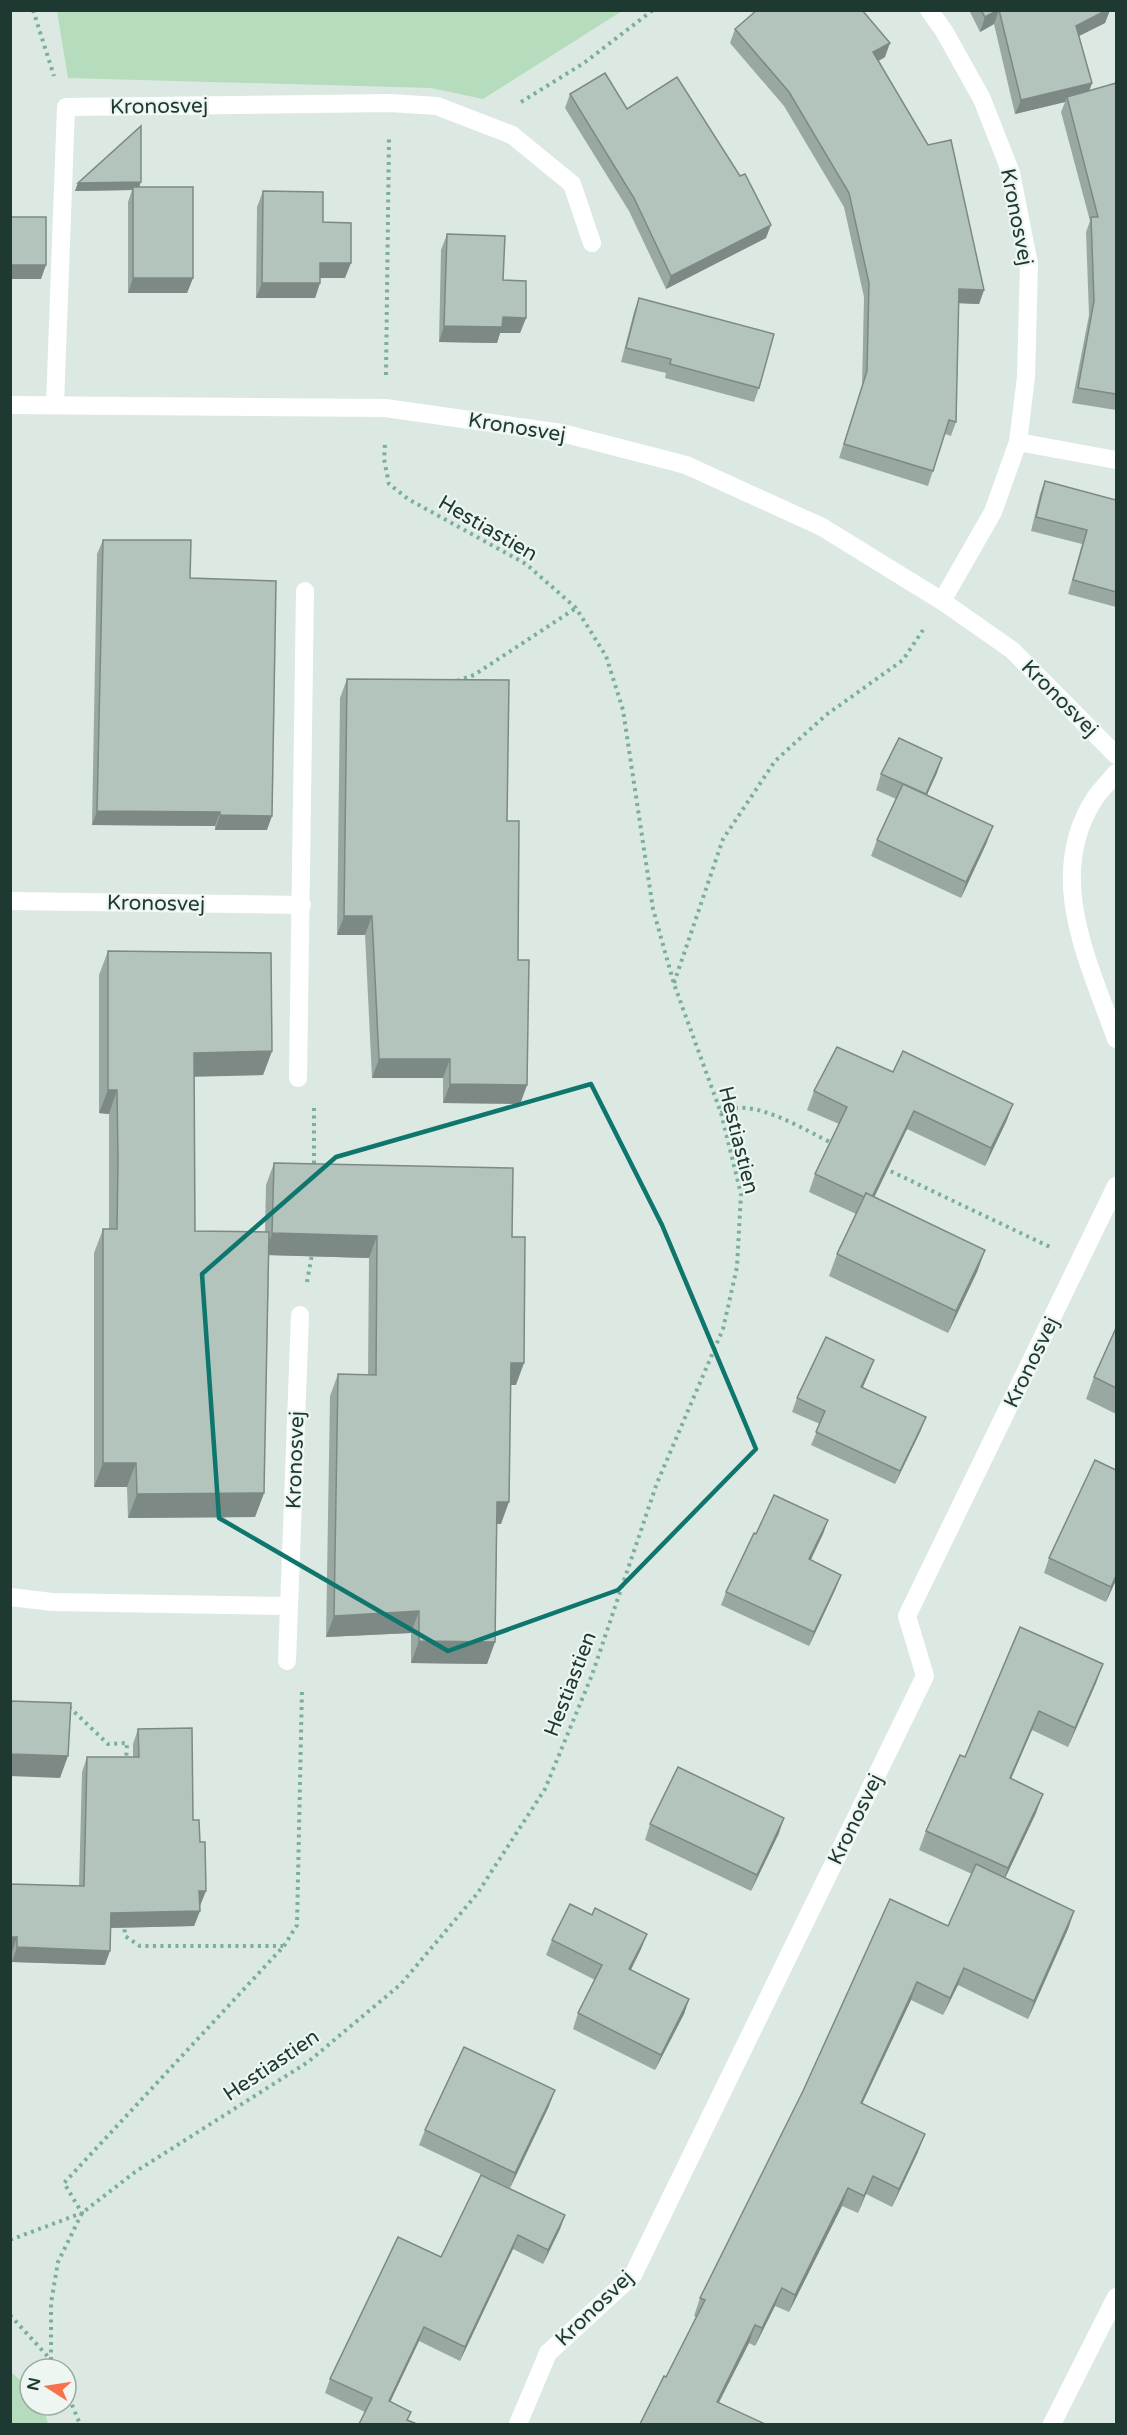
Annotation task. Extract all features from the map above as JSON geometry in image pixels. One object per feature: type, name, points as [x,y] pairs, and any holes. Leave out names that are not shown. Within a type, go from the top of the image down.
[{"type":"street","name":"Kronosvej","points":[[928,10],[944,31],[982,99],[1011,173],[1029,264],[1026,377],[1018,442],[993,512],[942,601]]},
{"type":"street","name":"Kronosvej","points":[[66,107],[390,103],[437,106],[512,135],[572,184],[592,243]]},
{"type":"street","points":[[55,405],[66,107]]},
{"type":"street","name":"Kronosvej","points":[[10,405],[385,408],[562,433],[686,465],[822,527],[942,601],[1012,650],[1116,755]]},
{"type":"street","points":[[1018,442],[1116,460]]},
{"type":"street","points":[[298,1078],[305,591]]},
{"type":"street","points":[[1116,773],[1095,798],[1077,838],[1070,882],[1076,927],[1116,1039]]},
{"type":"street","name":"Kronosvej","points":[[10,901],[302,905]]},
{"type":"street","name":"Kronosvej","points":[[518,2424],[548,2353],[633,2275],[925,1676],[907,1616],[1116,1186]]},
{"type":"street","name":"Kronosvej","points":[[287,1661],[300,1315]]},
{"type":"street","points":[[10,1597],[52,1602],[289,1605]]},
{"type":"street","points":[[1052,2424],[1116,2297]]},
{"type":"path","points":[[33,10],[66,107]]},
{"type":"path","points":[[484,124],[584,63],[653,10]]},
{"type":"path","name":"Hestiastien","points":[[10,2240],[82,2213],[135,2172],[308,2062],[401,1984],[477,1894],[545,1790],[592,1675],[657,1483],[723,1329],[737,1267],[741,1194],[721,1113],[674,984],[653,909],[623,710],[606,656],[576,608],[526,564],[408,500],[390,484],[384,459],[390,103]]},
{"type":"path","points":[[674,984],[723,839],[775,761],[826,715],[903,660],[942,601]]},
{"type":"path","points":[[453,682],[474,675],[576,608]]},
{"type":"path","points":[[298,1078],[316,1112],[314,1170]]},
{"type":"path","points":[[721,1113],[729,1107],[755,1108],[843,1148]]},
{"type":"path","points":[[875,1163],[1080,1262]]},
{"type":"path","points":[[300,1315],[312,1251]]},
{"type":"path","points":[[82,2213],[64,2183],[284,1946],[297,1925],[304,1691],[287,1661]]},
{"type":"path","points":[[67,1705],[108,1744],[127,1743],[126,1766]]},
{"type":"path","points":[[124,1918],[124,1936],[140,1947],[284,1946]]},
{"type":"path","name":"Hestiastien","points":[[51,2357],[51,2303],[58,2262],[82,2213]]},
{"type":"path","name":"Hestiastien","points":[[10,2315],[48,2357]]},
{"type":"highlighted area","points":[[591,1084],[662,1225],[756,1449],[618,1590],[448,1651],[219,1518],[202,1274],[336,1157]]},
{"type":"green space","points":[[57,10],[622,11],[483,99],[431,88],[68,78]]},
{"type":"green space","points":[[11,2372],[18,2378],[18,2417],[46,2417],[48,2424],[11,2424]]},
{"type":"building","points":[[757,10],[862,10],[890,43],[873,52],[928,145],[951,140],[984,290],[959,289],[956,422],[949,420],[933,471],[844,444],[867,371],[869,283],[849,193],[789,92],[735,29]]},
{"type":"building","points":[[981,10],[998,10],[985,17]]},
{"type":"building","points":[[999,10],[1107,10],[1076,26],[1092,83],[1021,100]]},
{"type":"building","points":[[605,73],[627,109],[677,77],[740,176],[745,174],[771,225],[671,276],[634,198],[570,94]]},
{"type":"building","points":[[1116,83],[1116,394],[1078,388],[1094,301],[1091,217],[1098,217],[1067,97]]},
{"type":"building","points":[[141,126],[141,182],[78,183]]},
{"type":"building","points":[[133,187],[193,187],[193,278],[133,278]]},
{"type":"building","points":[[263,191],[323,192],[323,222],[351,223],[351,263],[320,263],[320,283],[262,283]]},
{"type":"building","points":[[10,217],[46,217],[46,265],[10,265]]},
{"type":"building","points":[[447,234],[505,236],[503,280],[526,281],[526,318],[503,317],[502,327],[444,326]]},
{"type":"building","points":[[639,298],[774,334],[759,388],[670,364],[671,359],[626,348]]},
{"type":"building","points":[[1045,481],[1116,500],[1116,592],[1073,580],[1087,530],[1036,517]]},
{"type":"building","points":[[103,540],[191,540],[190,578],[276,581],[272,816],[220,815],[220,812],[97,811]]},
{"type":"building","points":[[347,679],[509,680],[507,821],[519,821],[518,960],[529,960],[527,1085],[450,1084],[450,1059],[379,1059],[372,916],[344,916]]},
{"type":"building","points":[[899,738],[942,758],[926,794],[881,774]]},
{"type":"building","points":[[903,784],[993,826],[966,882],[877,840]]},
{"type":"building","points":[[108,951],[271,953],[272,1051],[194,1053],[195,1231],[269,1232],[264,1493],[137,1494],[136,1463],[103,1463],[103,1229],[117,1229],[118,1159],[117,1090],[108,1090]]},
{"type":"building","points":[[837,1047],[893,1072],[903,1051],[1013,1104],[991,1148],[914,1111],[872,1197],[866,1193],[864,1197],[815,1174],[847,1107],[814,1091]]},
{"type":"building","points":[[274,1163],[513,1168],[512,1237],[525,1237],[524,1363],[511,1363],[509,1502],[497,1502],[495,1642],[419,1641],[419,1611],[334,1616],[338,1374],[376,1375],[377,1236],[272,1233]]},
{"type":"building","points":[[866,1193],[985,1250],[956,1311],[837,1254]]},
{"type":"building","points":[[1116,1328],[1116,1388],[1094,1377]]},
{"type":"building","points":[[826,1337],[874,1360],[861,1387],[926,1417],[900,1471],[816,1432],[825,1411],[797,1398]]},
{"type":"building","points":[[1095,1460],[1116,1470],[1116,1576],[1111,1587],[1049,1558]]},
{"type":"building","points":[[774,1495],[828,1520],[809,1559],[841,1575],[814,1632],[726,1592]]},
{"type":"building","points":[[1020,1627],[1103,1664],[1075,1728],[1039,1711],[1010,1778],[1043,1794],[1008,1868],[926,1831],[960,1755],[965,1757]]},
{"type":"building","points":[[10,1701],[71,1703],[68,1756],[10,1754]]},
{"type":"building","points":[[192,1728],[193,1820],[199,1820],[200,1842],[205,1842],[206,1891],[199,1891],[200,1911],[111,1913],[110,1951],[17,1947],[17,1937],[10,1937],[10,1884],[84,1886],[87,1757],[139,1757],[138,1729]]},
{"type":"building","points":[[678,1767],[784,1818],[757,1875],[650,1824]]},
{"type":"building","points":[[976,1864],[1074,1911],[1034,2001],[964,1968],[950,1998],[917,1982],[861,2103],[925,2134],[899,2189],[873,2176],[864,2196],[848,2188],[795,2295],[782,2288],[762,2328],[755,2325],[717,2402],[765,2424],[640,2424],[705,2300],[700,2298],[803,2091],[890,1899],[948,1926]]},
{"type":"building","points":[[570,1904],[592,1915],[595,1908],[647,1934],[629,1969],[689,1999],[661,2055],[578,2013],[602,1965],[552,1940]]},
{"type":"building","points":[[464,2047],[555,2090],[515,2173],[425,2130]]},
{"type":"building","points":[[481,2175],[565,2215],[548,2250],[518,2235],[465,2347],[424,2327],[389,2401],[411,2412],[407,2420],[417,2424],[359,2424],[372,2398],[330,2379],[398,2237],[441,2257]]}]
